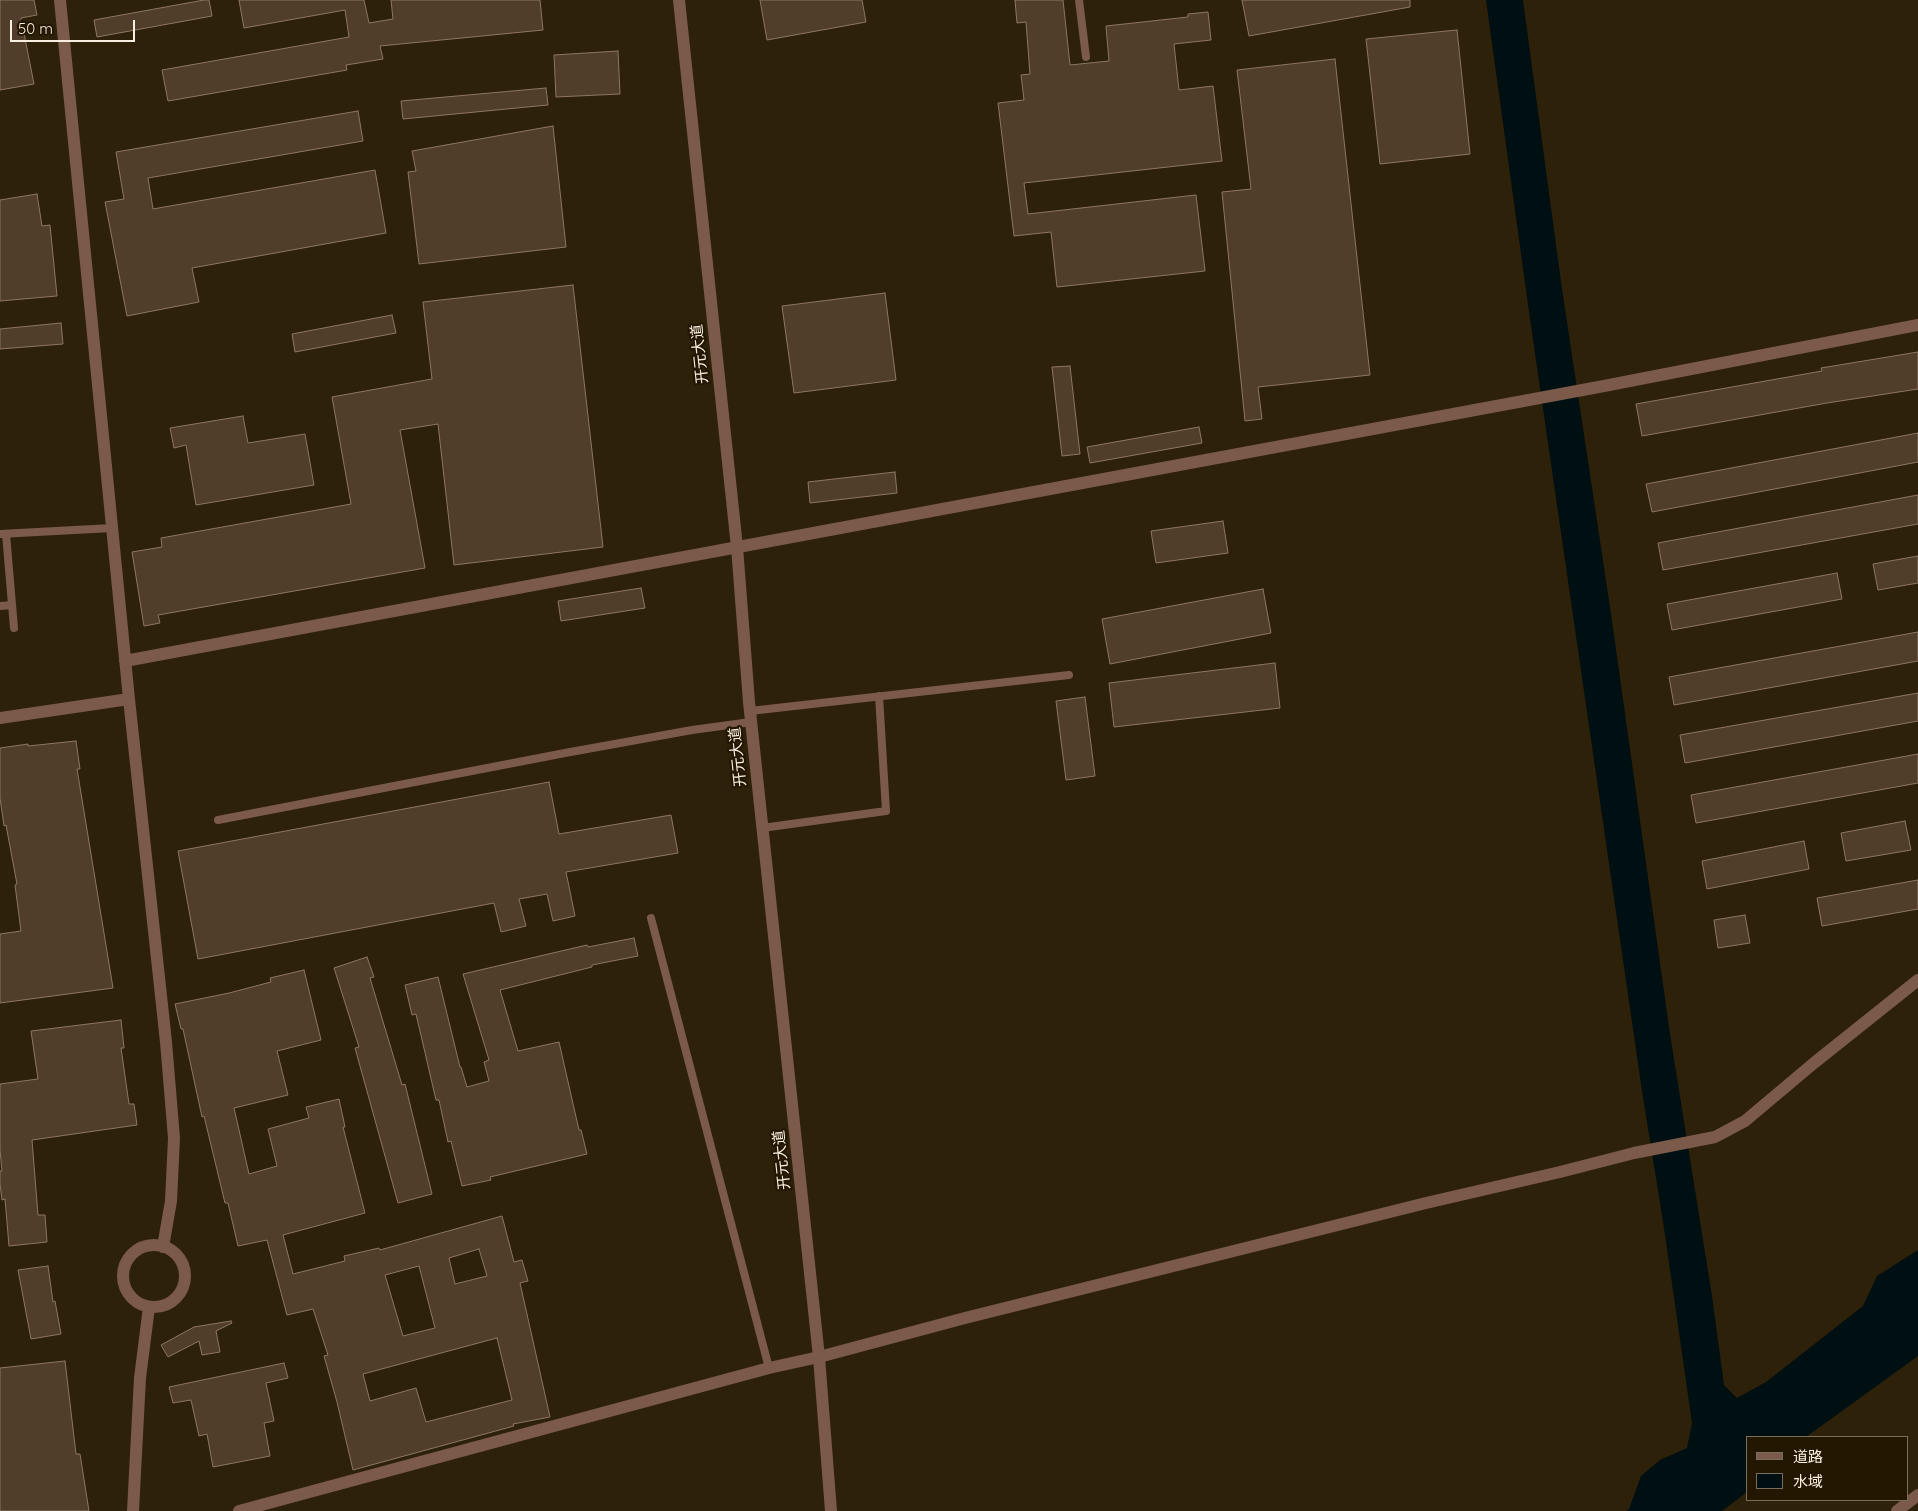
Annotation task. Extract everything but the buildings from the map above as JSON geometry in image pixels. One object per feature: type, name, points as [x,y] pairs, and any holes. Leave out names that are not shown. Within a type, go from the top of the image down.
[{"type":"street","points":[[60,0],[125,661],[166,1042],[174,1138],[171,1201],[163,1247]]},
{"type":"street","name":"开元大道","points":[[679,0],[737,547],[750,716],[819,1357],[831,1511]]},
{"type":"street","points":[[125,661],[1604,386],[1918,325]]},
{"type":"street","points":[[0,718],[129,698]]},
{"type":"street","points":[[239,1511],[769,1368],[819,1357],[965,1318],[1634,1152],[1715,1137],[1745,1121],[1814,1062],[1918,980]]},
{"type":"street","points":[[151,1246],[163,1247],[180,1260],[184,1270],[184,1281],[181,1291],[174,1300],[162,1306],[149,1307],[137,1302],[128,1293],[123,1280],[124,1267],[130,1257],[139,1249],[151,1246]]},
{"type":"street","points":[[133,1511],[140,1378],[149,1307]]},
{"type":"street","points":[[1897,1511],[1918,1495]]},
{"type":"lane","points":[[1079,0],[1086,57]]},
{"type":"lane","points":[[14,628],[3,534],[112,528]]},
{"type":"lane","points":[[0,606],[12,605]]},
{"type":"lane","points":[[218,820],[692,730],[750,716],[880,696],[1069,675]]},
{"type":"lane","points":[[762,828],[886,811],[880,696]]},
{"type":"lane","points":[[651,918],[769,1368]]},
{"type":"water","points":[[1486,0],[1523,0],[1561,282],[1611,614],[1670,1034],[1712,1296],[1724,1385],[1737,1398],[1766,1382],[1863,1306],[1877,1276],[1918,1250],[1918,1356],[1807,1436],[1746,1436],[1746,1493],[1722,1511],[1626,1511],[1629,1509],[1641,1476],[1660,1460],[1687,1448],[1692,1423],[1530,319]]}]
